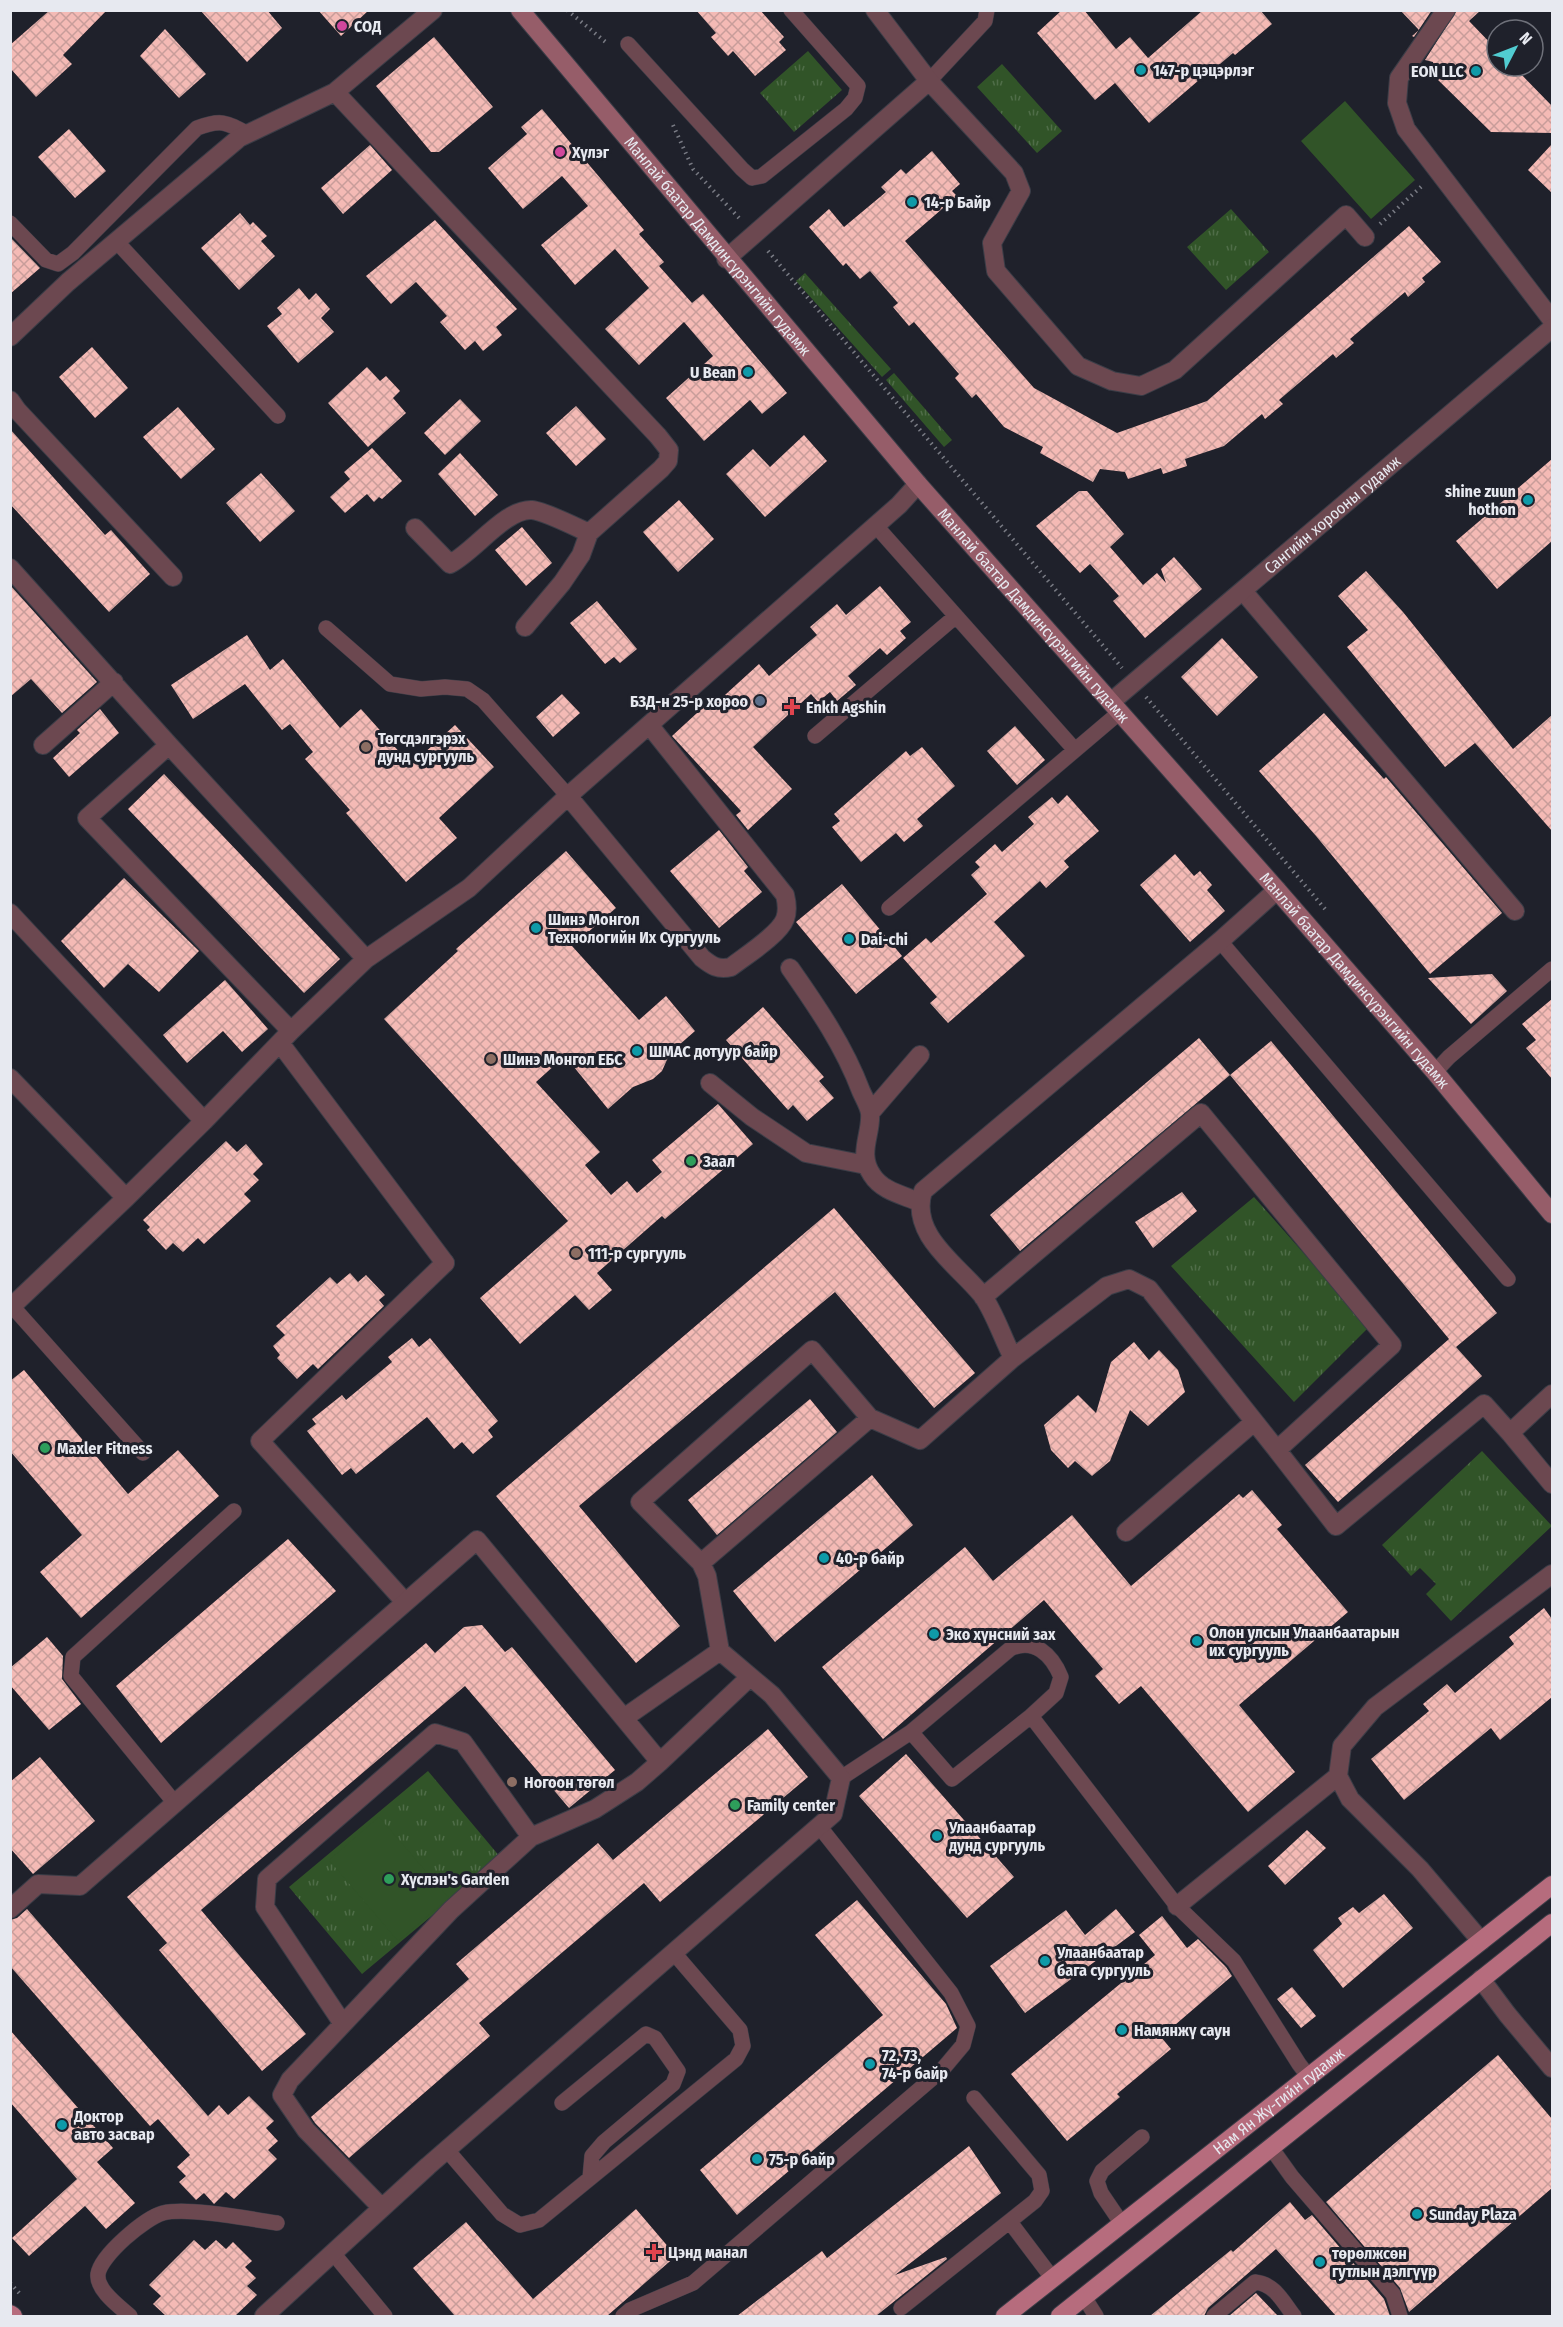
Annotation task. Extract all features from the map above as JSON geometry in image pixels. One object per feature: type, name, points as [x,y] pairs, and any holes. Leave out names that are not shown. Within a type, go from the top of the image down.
[{"type":"main road","name":"Манлай баатар Дамдинсүрэнгийн гудамж","points":[[520,10],[726,259],[918,484],[1277,890],[1435,1072],[1552,1214]]},
{"type":"main road","name":"Нам Ян Жү-гийн гудамж","points":[[1005,2316],[1552,1885]]},
{"type":"main road","name":"Нам Ян Жү-гийн гудамж","points":[[1059,2316],[1272,2149],[1552,1923]]},
{"type":"street","points":[[10,337],[68,282],[239,138],[335,92],[433,10]]},
{"type":"street","points":[[875,10],[929,81],[1014,173],[1021,191],[992,243],[996,271],[1078,366],[1112,381],[1141,386],[1175,370],[1346,215],[1365,237]]},
{"type":"street","points":[[1446,10],[1399,78],[1397,103],[1406,129],[1552,320]]},
{"type":"street","points":[[726,259],[929,81]]},
{"type":"street","points":[[335,92],[669,450],[668,461],[661,469],[589,533],[580,555],[562,583],[525,627]]},
{"type":"street","name":"Сангийн хорооны гудамж","points":[[1115,707],[1135,683],[1552,328]]},
{"type":"street","points":[[10,400],[173,578]]},
{"type":"street","points":[[11,1307],[126,1198],[366,959],[469,888],[568,796],[899,506],[918,484]]},
{"type":"street","points":[[415,528],[450,564],[462,558],[516,513],[532,510],[589,533]]},
{"type":"street","points":[[10,568],[366,959]]},
{"type":"street","points":[[1243,591],[1515,911]]},
{"type":"street","points":[[43,745],[114,682]]},
{"type":"street","points":[[568,796],[702,958],[714,967],[722,969],[731,967],[780,928],[785,918],[787,904],[785,895],[650,726]]},
{"type":"street","points":[[169,745],[87,818],[286,1037],[445,1263],[260,1441],[405,1602]]},
{"type":"street","points":[[1013,1358],[983,1297],[926,1232],[919,1216],[922,1191],[1277,890]]},
{"type":"street","points":[[10,913],[204,1121]]},
{"type":"street","points":[[790,968],[831,1028],[853,1068],[870,1113]]},
{"type":"street","points":[[919,1202],[885,1188],[873,1177],[866,1165],[865,1140],[870,1113],[920,1055]]},
{"type":"street","points":[[10,1078],[126,1198]]},
{"type":"street","points":[[710,1083],[752,1116],[806,1153],[866,1165]]},
{"type":"street","points":[[983,1297],[1201,1113],[1392,1345],[1276,1450]]},
{"type":"street","points":[[264,2316],[447,2150],[833,1814],[841,1778],[772,1695],[720,1651],[706,1576],[701,1563],[640,1502],[812,1350],[870,1418],[920,1440],[1013,1358],[1107,1286],[1129,1279],[1149,1289],[1336,1526],[1484,1404],[1552,1484]]},
{"type":"street","points":[[1510,1433],[1552,1394]]},
{"type":"street","points":[[701,1563],[870,1418]]},
{"type":"street","points":[[1126,1532],[1254,1422]]},
{"type":"street","points":[[10,1909],[38,1884],[80,1886],[477,1540],[660,1762]]},
{"type":"street","points":[[1482,1941],[1420,1869],[1350,1798],[1338,1776],[1342,1746],[1376,1707],[1552,1574]]},
{"type":"street","points":[[624,1718],[720,1651]]},
{"type":"street","points":[[382,2208],[306,2130],[282,2095],[290,2080],[452,1910],[531,1837],[595,1809],[637,1782],[750,1677]]},
{"type":"street","points":[[342,2024],[265,1906],[267,1879],[435,1733],[463,1742],[531,1837]]},
{"type":"street","points":[[1177,1906],[1338,1776]]},
{"type":"street","points":[[1481,1979],[1552,2068]]},
{"type":"lane","points":[[628,44],[742,169],[752,178],[762,176],[846,109],[855,98],[858,86],[791,10]]},
{"type":"lane","points":[[929,81],[985,21],[987,10]]},
{"type":"lane","points":[[10,223],[46,260],[58,264],[73,253],[197,128],[215,122],[232,125],[248,134]]},
{"type":"lane","points":[[117,242],[278,416]]},
{"type":"lane","points":[[876,526],[1075,750]]},
{"type":"lane","points":[[815,736],[956,616]]},
{"type":"lane","points":[[326,628],[390,684],[421,689],[445,687],[467,689],[483,700],[568,796]]},
{"type":"lane","points":[[889,908],[1075,750],[1115,707]]},
{"type":"lane","points":[[1220,940],[1508,1279]]},
{"type":"lane","points":[[1435,1072],[1449,1057],[1552,969]]},
{"type":"lane","points":[[11,1307],[143,1453]]},
{"type":"lane","points":[[174,1802],[71,1676],[73,1657],[234,1511]]},
{"type":"lane","points":[[841,1778],[911,1732],[1010,1649],[1026,1644],[1035,1645],[1057,1668],[1061,1677],[1056,1693],[952,1779],[911,1732]]},
{"type":"lane","points":[[1031,1716],[1177,1906],[1234,1960],[1309,2077]]},
{"type":"lane","points":[[623,2316],[630,2310],[693,2283],[942,2070],[963,2045],[968,2026],[951,1993],[819,1826]]},
{"type":"lane","points":[[447,2150],[502,2214],[520,2225],[539,2220],[736,2060],[743,2046],[740,2030],[674,1953]]},
{"type":"lane","points":[[562,2103],[646,2034],[654,2037],[678,2071],[674,2084],[604,2142],[592,2156],[590,2178]]},
{"type":"lane","points":[[901,2308],[1010,2222],[1035,2201],[1042,2191],[1039,2175],[975,2098]]},
{"type":"lane","points":[[1122,2224],[1101,2193],[1097,2181],[1102,2171],[1142,2138]]},
{"type":"lane","points":[[1272,2149],[1292,2177],[1393,2294],[1400,2316]]},
{"type":"lane","points":[[130,2316],[100,2286],[98,2274],[105,2260],[141,2223],[164,2213],[188,2212],[277,2223]]},
{"type":"lane","points":[[1010,2222],[1053,2279]]},
{"type":"lane","points":[[333,2253],[385,2316]]},
{"type":"lane","points":[[1214,2316],[1255,2282],[1264,2283],[1274,2289],[1294,2316]]},
{"type":"lane","points":[[1084,2297],[1096,2316]]},
{"type":"path","points":[[567,10],[605,40],[611,49]]},
{"type":"path","points":[[673,124],[693,170],[753,234],[1332,917]]},
{"type":"path","points":[[1365,237],[1437,172]]},
{"type":"green space","points":[[808,51],[842,90],[794,132],[760,93]]},
{"type":"green space","points":[[1002,64],[1062,131],[1037,153],[977,87]]},
{"type":"green space","points":[[1345,101],[1415,180],[1371,219],[1301,141]]},
{"type":"green space","points":[[1231,209],[1269,252],[1226,290],[1187,247]]},
{"type":"green space","points":[[805,273],[891,369],[882,377],[796,281]]},
{"type":"green space","points":[[894,373],[952,440],[944,447],[886,380]]},
{"type":"green space","points":[[1254,1197],[1369,1327],[1294,1402],[1171,1266]]},
{"type":"green space","points":[[1482,1451],[1552,1526],[1451,1621],[1426,1594],[1436,1584],[1420,1568],[1411,1576],[1382,1545]]},
{"type":"green space","points":[[428,1771],[501,1858],[362,1974],[289,1887]]},
{"type":"green space","name":"Хүслэн's Garden","points":[[379,1817],[449,1898],[398,1941],[329,1860]]},
{"type":"building","points":[[50,10],[107,10],[63,55],[72,64],[36,97],[10,68],[10,45]]},
{"type":"building","points":[[200,10],[267,10],[282,28],[247,62]]},
{"type":"building","name":"СОД","points":[[318,10],[369,10],[341,36]]},
{"type":"building","points":[[696,10],[760,10],[784,37],[779,42],[786,50],[755,76],[733,51],[728,56],[711,37],[716,33]]},
{"type":"building","name":"147-р цэцэрлэг","points":[[1062,10],[1084,10],[1116,49],[1130,37],[1148,58],[1203,10],[1260,10],[1272,24],[1235,55],[1233,53],[1199,80],[1149,123],[1115,83],[1095,100],[1037,33]]},
{"type":"building","points":[[1400,10],[1432,10],[1419,30]]},
{"type":"building","name":"EON LLC","points":[[1457,10],[1481,10],[1469,21],[1485,38],[1485,78],[1525,78],[1552,106],[1552,133],[1491,132],[1435,77],[1433,62],[1425,60]]},
{"type":"building","points":[[165,29],[206,74],[179,98],[140,56]]},
{"type":"building","points":[[434,37],[493,107],[439,152],[431,152],[376,86]]},
{"type":"building","points":[[542,109],[644,230],[639,234],[664,262],[659,266],[692,303],[703,294],[787,393],[762,414],[750,400],[704,441],[666,398],[713,356],[684,322],[639,365],[605,329],[649,288],[615,249],[575,285],[541,245],[588,206],[562,176],[523,209],[488,168],[527,134],[521,127]]},
{"type":"building","points":[[69,129],[106,171],[75,198],[38,157]]},
{"type":"building","points":[[1552,144],[1552,193],[1528,170]]},
{"type":"building","points":[[370,145],[392,170],[343,214],[321,188]]},
{"type":"building","points":[[932,151],[960,184],[952,191],[957,196],[905,241],[1034,388],[1117,433],[1207,401],[1409,226],[1441,262],[1422,278],[1425,282],[1408,297],[1405,292],[1350,339],[1354,343],[1336,358],[1333,354],[1279,400],[1283,404],[1265,419],[1262,414],[1224,446],[1185,459],[1187,466],[1163,474],[1161,468],[1128,479],[1125,472],[1100,469],[1093,482],[1040,453],[1043,447],[1004,427],[976,394],[972,398],[955,378],[959,374],[914,322],[909,326],[893,307],[898,303],[870,271],[860,279],[846,263],[843,266],[809,227],[829,209],[844,227],[886,192],[881,187],[901,169],[906,174]]},
{"type":"building","points":[[240,213],[250,225],[253,222],[267,236],[261,241],[275,256],[239,290],[201,248]]},
{"type":"building","points":[[435,220],[517,309],[496,327],[502,335],[483,351],[475,341],[465,350],[440,322],[447,316],[416,282],[391,304],[366,276]]},
{"type":"building","points":[[10,237],[40,268],[10,294]]},
{"type":"building","points":[[299,288],[309,300],[316,293],[330,309],[321,318],[334,332],[298,363],[267,326],[282,314],[277,308]]},
{"type":"building","points":[[92,347],[128,388],[95,418],[59,377]]},
{"type":"building","points":[[367,367],[380,381],[386,376],[400,391],[393,398],[406,413],[368,447],[328,403]]},
{"type":"building","points":[[460,399],[481,421],[445,455],[424,433]]},
{"type":"building","points":[[576,406],[606,439],[576,466],[546,433]]},
{"type":"building","points":[[178,407],[215,449],[181,479],[143,437]]},
{"type":"building","points":[[10,429],[105,535],[111,530],[150,574],[109,612],[10,504]]},
{"type":"building","points":[[804,435],[827,461],[765,517],[726,474],[753,449],[770,467]]},
{"type":"building","points":[[372,448],[402,481],[382,499],[379,497],[374,502],[367,494],[345,513],[330,497],[350,479],[344,472]]},
{"type":"building","points":[[460,453],[498,495],[475,516],[438,474]]},
{"type":"building","name":"shine zuun hothon","points":[[1552,459],[1552,541],[1497,589],[1456,541]]},
{"type":"building","points":[[261,473],[295,511],[260,542],[226,503]]},
{"type":"building","points":[[1079,491],[1087,491],[1124,534],[1110,547],[1143,585],[1157,573],[1166,583],[1161,569],[1174,557],[1202,589],[1145,638],[1113,601],[1119,596],[1090,564],[1080,573],[1036,526]]},
{"type":"building","points":[[679,500],[714,539],[678,572],[643,532]]},
{"type":"building","points":[[522,527],[552,563],[526,586],[495,550]]},
{"type":"building","points":[[1366,571],[1403,612],[1513,749],[1552,715],[1552,831],[1475,743],[1445,767],[1347,647],[1368,630],[1338,596]]},
{"type":"building","points":[[10,585],[97,682],[62,713],[31,679],[10,697]]},
{"type":"building","points":[[880,586],[911,622],[900,631],[906,638],[887,655],[880,648],[848,676],[856,685],[837,701],[830,692],[818,702],[811,694],[753,747],[792,789],[748,830],[736,815],[741,811],[672,736],[710,701],[714,705],[759,664],[769,676],[817,635],[810,627],[837,604],[846,615]]},
{"type":"building","points":[[597,601],[637,649],[620,663],[614,657],[605,664],[570,623]]},
{"type":"building","points":[[247,635],[270,670],[283,659],[340,728],[361,709],[411,765],[455,725],[494,767],[439,818],[457,838],[406,882],[346,813],[350,810],[305,759],[313,752],[290,724],[282,730],[245,684],[193,719],[171,685]]},
{"type":"building","points":[[1222,638],[1258,677],[1217,716],[1181,677]]},
{"type":"building","points":[[562,694],[580,713],[553,737],[536,717]]},
{"type":"building","points":[[100,709],[119,733],[69,777],[53,758],[80,733],[77,730]]},
{"type":"building","points":[[1324,713],[1384,779],[1386,777],[1502,913],[1430,974],[1259,771]]},
{"type":"building","points":[[1015,726],[1045,760],[1017,785],[987,751]]},
{"type":"building","points":[[922,747],[955,786],[917,819],[923,826],[904,842],[896,833],[861,862],[832,827],[840,821],[834,814],[906,751],[910,756]]},
{"type":"building","points":[[164,774],[340,959],[304,993],[128,809]]},
{"type":"building","points":[[1067,795],[1099,831],[1064,861],[1069,867],[1046,888],[1040,881],[994,922],[1025,956],[948,1023],[930,1003],[937,997],[903,958],[926,938],[931,943],[987,894],[971,875],[980,867],[975,862],[995,844],[1002,852],[1034,824],[1028,817],[1052,797],[1058,804]]},
{"type":"building","points":[[719,830],[748,867],[744,871],[762,892],[719,928],[670,871]]},
{"type":"building","points":[[566,851],[616,908],[572,946],[639,1020],[666,996],[695,1031],[670,1053],[662,1071],[653,1079],[633,1087],[608,1109],[565,1056],[536,1082],[600,1152],[585,1165],[611,1195],[627,1181],[637,1193],[662,1172],[652,1160],[718,1104],[753,1144],[665,1219],[662,1216],[597,1273],[612,1290],[589,1310],[575,1295],[520,1344],[480,1298],[568,1221],[384,1019],[458,951],[456,949]]},
{"type":"building","points":[[1175,854],[1194,876],[1200,871],[1212,885],[1207,890],[1225,911],[1190,942],[1140,885]]},
{"type":"building","points":[[124,878],[199,951],[159,992],[128,964],[104,988],[61,941]]},
{"type":"building","name":"Dai-chi","points":[[842,884],[902,956],[856,994],[796,922]]},
{"type":"building","points":[[1492,974],[1507,991],[1471,1024],[1428,978]]},
{"type":"building","points":[[225,980],[268,1029],[242,1052],[223,1031],[187,1063],[163,1035]]},
{"type":"building","points":[[1552,999],[1552,1079],[1526,1048],[1536,1040],[1522,1024]]},
{"type":"building","points":[[763,1007],[824,1077],[819,1081],[834,1098],[807,1121],[793,1105],[788,1110],[726,1040]]},
{"type":"building","points":[[1199,1038],[1230,1075],[1020,1251],[990,1215]]},
{"type":"building","points":[[1271,1041],[1497,1313],[1456,1347],[1482,1376],[1338,1502],[1305,1465],[1449,1339],[1230,1075]]},
{"type":"building","points":[[226,1141],[237,1152],[246,1144],[263,1164],[253,1174],[259,1180],[244,1194],[251,1201],[204,1244],[198,1238],[183,1252],[173,1243],[166,1250],[147,1230],[150,1227],[143,1220]]},
{"type":"building","points":[[1182,1192],[1197,1211],[1153,1248],[1135,1222]]},
{"type":"building","points":[[834,1208],[975,1373],[934,1408],[835,1292],[579,1506],[680,1626],[636,1663],[496,1496]]},
{"type":"building","points":[[350,1273],[358,1282],[366,1275],[385,1295],[379,1300],[384,1306],[318,1369],[313,1364],[297,1379],[277,1358],[280,1355],[273,1346],[285,1335],[276,1326],[330,1277],[337,1284]]},
{"type":"building","points":[[412,1338],[419,1347],[430,1338],[498,1421],[488,1430],[493,1437],[473,1454],[462,1442],[454,1449],[427,1417],[356,1474],[351,1468],[342,1475],[307,1431],[316,1424],[312,1419],[342,1395],[346,1400],[392,1362],[388,1357]]},
{"type":"building","points":[[1134,1342],[1149,1360],[1159,1350],[1178,1370],[1185,1392],[1148,1426],[1130,1410],[1110,1461],[1092,1476],[1075,1461],[1068,1468],[1051,1450],[1044,1425],[1078,1395],[1096,1413],[1111,1362]]},
{"type":"building","points":[[24,1370],[128,1494],[178,1450],[219,1496],[81,1618],[40,1572],[82,1535],[10,1451],[10,1381]]},
{"type":"building","points":[[810,1399],[837,1432],[717,1535],[688,1500]]},
{"type":"building","name":"40-р байр","points":[[872,1475],[913,1525],[775,1642],[733,1591]]},
{"type":"building","name":"Олон улсын Улаанбаатарын их сургууль","points":[[1252,1490],[1282,1525],[1277,1529],[1348,1612],[1239,1705],[1295,1772],[1248,1812],[1141,1686],[1119,1704],[1095,1676],[1103,1669],[1044,1600],[883,1739],[822,1667],[965,1547],[993,1581],[1072,1515],[1131,1586],[1239,1494],[1243,1498]]},
{"type":"building","points":[[288,1539],[336,1591],[161,1743],[116,1686]]},
{"type":"building","points":[[1544,1608],[1552,1619],[1552,1697],[1500,1740],[1491,1728],[1404,1800],[1371,1759],[1429,1711],[1423,1704],[1447,1684],[1455,1693],[1514,1644],[1509,1637]]},
{"type":"building","points":[[482,1625],[505,1652],[512,1647],[615,1770],[569,1808],[465,1686],[201,1910],[306,2034],[262,2071],[159,1950],[167,1943],[127,1897],[426,1643],[435,1653],[464,1627]]},
{"type":"building","points":[[47,1637],[63,1656],[62,1679],[81,1704],[49,1730],[10,1685],[10,1668]]},
{"type":"building","points":[[768,1729],[808,1777],[660,1902],[644,1883],[479,2023],[490,2036],[349,2158],[315,2123],[311,2117],[469,1979],[456,1964],[598,1843],[613,1860]]},
{"type":"building","name":"Улаанбаатар дунд сургууль","points":[[906,1754],[1014,1877],[967,1918],[859,1796]]},
{"type":"building","points":[[40,1757],[95,1821],[33,1874],[10,1848],[10,1782]]},
{"type":"building","points":[[1307,1830],[1326,1848],[1285,1885],[1268,1866]]},
{"type":"building","points":[[1384,1894],[1413,1928],[1343,1988],[1313,1950],[1342,1924],[1338,1918],[1353,1907],[1359,1913]]},
{"type":"building","name":"72, 73, 74-р байр","points":[[857,1900],[946,2004],[957,2028],[737,2215],[700,2170],[883,2015],[815,1935]]},
{"type":"building","points":[[27,1909],[208,2116],[219,2105],[228,2115],[249,2096],[274,2121],[266,2128],[278,2141],[268,2150],[277,2159],[234,2199],[226,2192],[214,2204],[204,2193],[196,2200],[179,2182],[186,2176],[177,2167],[190,2155],[158,2119],[150,2126],[10,1966],[10,1920],[17,1918]]},
{"type":"building","name":"Улаанбаатар бага сургууль","points":[[1116,1909],[1135,1932],[1025,2013],[990,1966],[1066,1910],[1085,1935]]},
{"type":"building","points":[[1162,1916],[1187,1948],[1198,1939],[1232,1976],[1161,2037],[1171,2049],[1117,2094],[1120,2097],[1067,2141],[1011,2074],[1155,1955],[1139,1935]]},
{"type":"building","points":[[1292,1987],[1316,2016],[1301,2028],[1277,1999]]},
{"type":"building","name":"Доктор авто засвар","points":[[10,2030],[113,2148],[97,2162],[135,2203],[106,2229],[85,2206],[29,2256],[12,2238],[77,2179],[10,2102]]},
{"type":"building","points":[[1498,2055],[1552,2119],[1552,2188],[1409,2312],[1400,2288],[1326,2202]]},
{"type":"building","points":[[969,2146],[1001,2193],[895,2275],[946,2257],[947,2259],[876,2316],[737,2316],[822,2251],[827,2258]]},
{"type":"building","points":[[1290,2202],[1305,2220],[1312,2215],[1384,2299],[1390,2316],[1336,2316],[1276,2249],[1208,2308],[1204,2316],[1150,2316],[1231,2250],[1233,2252]]},
{"type":"building","points":[[636,2209],[676,2256],[607,2316],[455,2316],[413,2268],[466,2222],[533,2299]]},
{"type":"building","points":[[194,2240],[205,2250],[216,2240],[226,2249],[233,2242],[252,2261],[245,2267],[256,2278],[247,2286],[257,2295],[235,2316],[166,2316],[153,2304],[161,2296],[149,2285]]},
{"type":"building","points":[[1256,2293],[1278,2316],[1229,2316]]},
{"type":"place","name":"СОД","points":[[342,26]]},
{"type":"place","name":"147-р цэцэрлэг","points":[[1141,70]]},
{"type":"place","name":"EON LLC","points":[[1476,71]]},
{"type":"place","name":"Хүлэг","points":[[560,152]]},
{"type":"place","name":"14-р Байр","points":[[912,202]]},
{"type":"place","name":"U Bean","points":[[748,372]]},
{"type":"place","name":"shine zuun hothon","points":[[1528,500]]},
{"type":"place","name":"БЗД-н 25-р хороо","points":[[760,701]]},
{"type":"place","name":"Enkh Agshin","points":[[792,707]]},
{"type":"place","name":"Төгсдэлгэрэх дунд сургууль","points":[[366,747]]},
{"type":"place","name":"Шинэ Монгол Технологийн Их Сургууль","points":[[536,928]]},
{"type":"place","name":"Dai-chi","points":[[849,939]]},
{"type":"place","name":"ШМАС дотуур байр","points":[[637,1051]]},
{"type":"place","name":"Шинэ Монгол ЕБС","points":[[491,1059]]},
{"type":"place","name":"Заал","points":[[691,1161]]},
{"type":"place","name":"111-р сургууль","points":[[576,1253]]},
{"type":"place","name":"Maxler Fitness","points":[[45,1448]]},
{"type":"place","name":"40-р байр","points":[[824,1558]]},
{"type":"place","name":"Эко хүнсний зах","points":[[934,1634]]},
{"type":"place","name":"Олон улсын Улаанбаатарын их сургууль","points":[[1197,1641]]},
{"type":"place","name":"Ногоон төгөл","points":[[512,1782]]},
{"type":"place","name":"Family center","points":[[735,1805]]},
{"type":"place","name":"Улаанбаатар дунд сургууль","points":[[937,1836]]},
{"type":"place","name":"Хүслэн's Garden","points":[[389,1879]]},
{"type":"place","name":"Улаанбаатар бага сургууль","points":[[1045,1961]]},
{"type":"place","name":"Намянжү саун","points":[[1122,2030]]},
{"type":"place","name":"72, 73, 74-р байр","points":[[870,2064]]},
{"type":"place","name":"Доктор авто засвар","points":[[62,2125]]},
{"type":"place","name":"75-р байр","points":[[757,2159]]},
{"type":"place","name":"Sunday Plaza","points":[[1417,2214]]},
{"type":"place","name":"Цэнд манал","points":[[654,2252]]},
{"type":"place","name":"төрөлжсөн гутлын дэлгүүр","points":[[1320,2262]]}]
